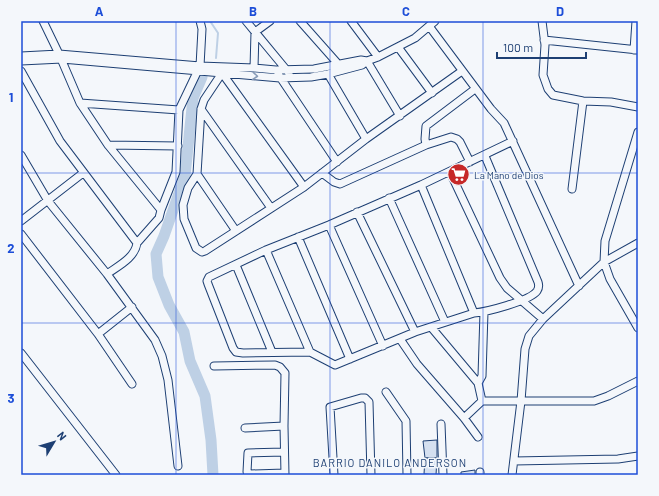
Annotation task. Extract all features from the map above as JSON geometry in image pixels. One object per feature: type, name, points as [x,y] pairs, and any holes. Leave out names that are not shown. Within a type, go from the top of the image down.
[{"type":"street","points":[[43,21],[80,103],[108,145],[161,210]]},
{"type":"street","points":[[107,274],[131,257],[137,243],[159,218],[176,172],[179,110],[198,69],[202,29],[200,21]]},
{"type":"street","points":[[246,21],[290,73]]},
{"type":"street","points":[[255,32],[270,21]]},
{"type":"street","points":[[300,21],[339,68]]},
{"type":"street","points":[[351,21],[378,57]]},
{"type":"street","points":[[21,56],[60,57],[222,70],[280,78],[290,73],[314,69],[362,65],[367,61],[415,38],[435,21]]},
{"type":"street","points":[[542,21],[544,40],[543,75],[548,89],[553,95],[583,101],[611,102],[638,107]]},
{"type":"street","points":[[544,40],[636,50],[636,21]]},
{"type":"street","points":[[429,26],[491,110],[504,123],[579,286]]},
{"type":"street","points":[[254,68],[255,32]]},
{"type":"street","points":[[398,47],[432,94]]},
{"type":"street","points":[[21,61],[60,57]]},
{"type":"street","points":[[367,61],[400,116]]},
{"type":"street","points":[[222,70],[254,68],[276,70],[311,77],[328,74],[339,68]]},
{"type":"street","points":[[21,70],[60,141],[137,243]]},
{"type":"street","points":[[222,70],[204,100],[201,109],[197,174],[188,188],[183,205],[184,219],[196,248],[202,252],[206,251],[304,187],[336,162],[462,71]]},
{"type":"street","points":[[222,70],[304,187]]},
{"type":"street","points":[[276,70],[336,162]]},
{"type":"street","points":[[328,74],[366,140]]},
{"type":"street","points":[[426,145],[426,126],[475,88]]},
{"type":"street","points":[[572,189],[583,101]]},
{"type":"street","points":[[80,103],[179,110]]},
{"type":"street","points":[[201,109],[271,208]]},
{"type":"street","points":[[638,132],[605,240],[604,262],[610,279],[638,328]]},
{"type":"street","points":[[322,173],[334,182],[340,184],[426,145],[451,137],[454,137],[460,142],[470,162]]},
{"type":"street","points":[[484,156],[538,282],[539,288],[536,293],[521,301],[484,312],[474,313],[414,332],[336,365],[310,352],[236,352],[231,344],[207,281],[209,277],[298,236],[329,225],[450,172],[513,141]]},
{"type":"street","points":[[108,145],[178,146]]},
{"type":"street","points":[[21,156],[48,201],[107,274],[155,340],[162,356],[168,380],[178,466]]},
{"type":"street","points":[[450,172],[500,278],[507,288],[543,319]]},
{"type":"street","points":[[21,222],[83,173]]},
{"type":"street","points":[[197,174],[236,230]]},
{"type":"street","points":[[421,184],[474,313]]},
{"type":"street","points":[[389,198],[445,322]]},
{"type":"street","points":[[357,212],[414,332]]},
{"type":"street","points":[[329,225],[383,346]]},
{"type":"street","points":[[21,234],[98,334],[132,384]]},
{"type":"street","points":[[298,236],[350,359]]},
{"type":"street","points":[[512,475],[521,402],[525,349],[529,336],[543,319],[604,262],[638,243]]},
{"type":"street","points":[[266,250],[310,352]]},
{"type":"street","points":[[236,264],[272,352]]},
{"type":"street","points":[[98,334],[132,307]]},
{"type":"street","points":[[478,382],[482,376],[484,312]]},
{"type":"street","points":[[431,327],[478,382],[482,401]]},
{"type":"street","points":[[400,339],[417,364],[464,418],[478,437]]},
{"type":"street","points":[[21,353],[116,475]]},
{"type":"street","points":[[214,366],[275,365],[283,369],[285,373],[285,474],[250,474],[247,472],[248,453],[284,452]]},
{"type":"street","points":[[464,418],[482,401],[521,402],[594,400],[608,396],[638,382]]},
{"type":"street","points":[[386,392],[406,421],[407,475]]},
{"type":"street","points":[[334,475],[330,407],[365,398],[369,402],[371,475]]},
{"type":"street","points":[[441,424],[443,475]]},
{"type":"street","points":[[246,428],[284,426]]},
{"type":"street","points":[[514,461],[618,459],[638,456]]},
{"type":"building","points":[[437,440],[437,458],[425,458],[423,441]]},
{"type":"building","points":[[425,458],[437,458],[436,475],[424,474]]},
{"type":"building","points":[[475,470],[475,475],[461,475],[461,472]]},
{"type":"waterway","points":[[210,21],[218,33],[216,58]]},
{"type":"waterway","points":[[202,77],[193,98],[185,176],[164,236],[156,254],[158,277],[169,305],[184,332],[190,361],[205,396],[211,440],[213,475]]},
{"type":"place","name":"La Mano de Dios","points":[[459,175]]},
{"type":"district","name":"BARRIO DANILO ANDERSON","points":[[390,463]]}]
